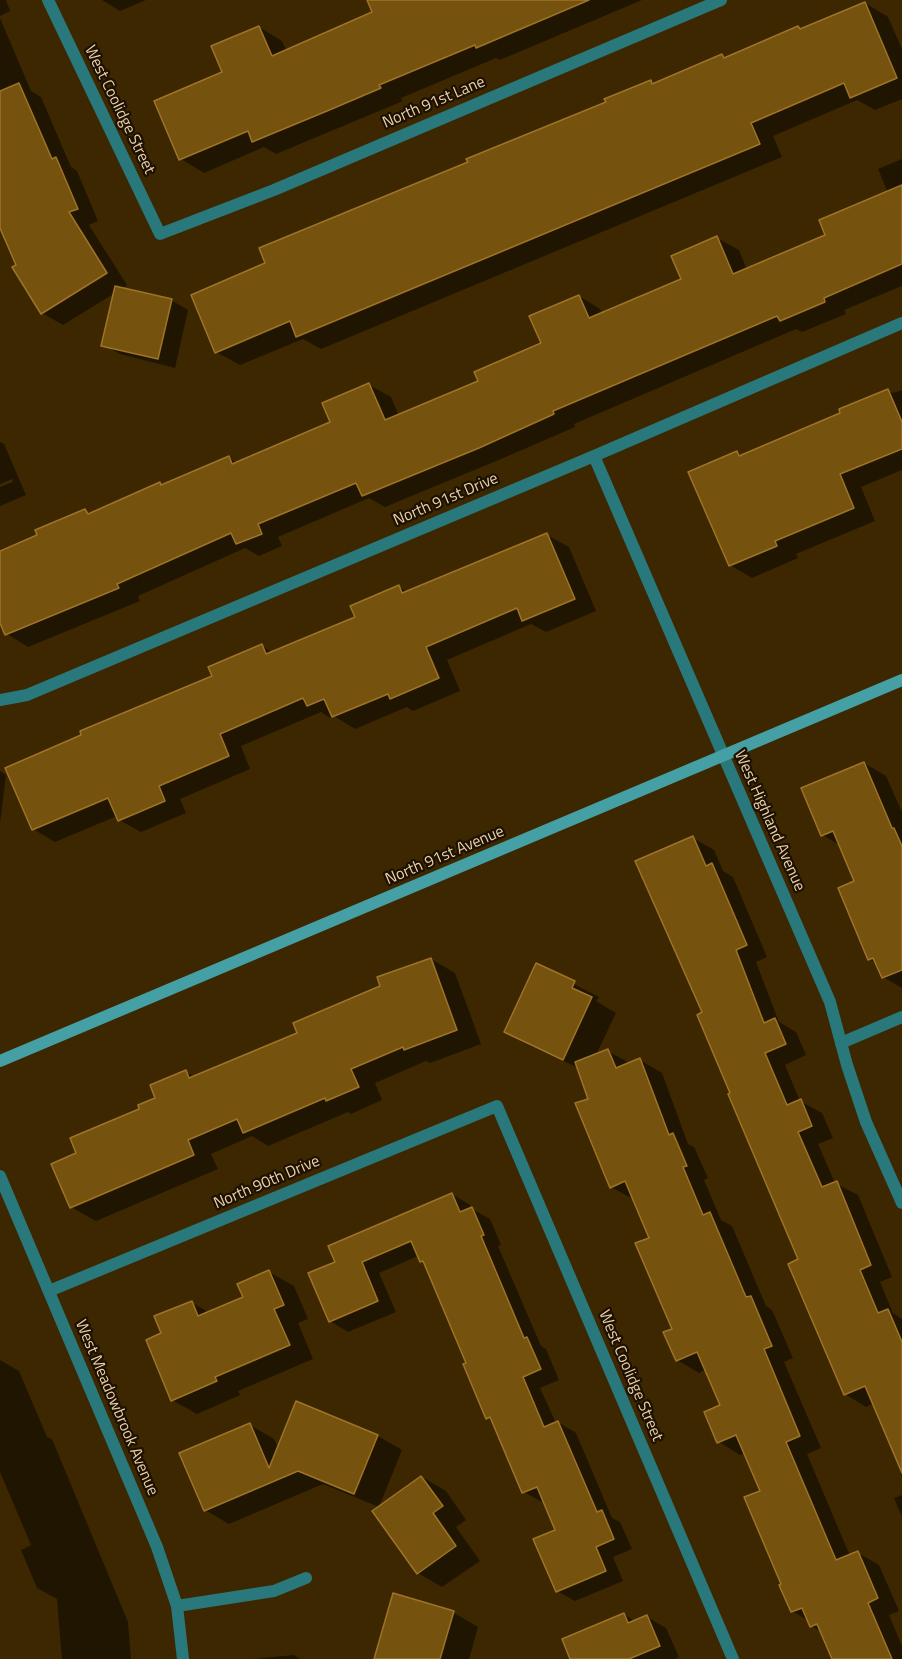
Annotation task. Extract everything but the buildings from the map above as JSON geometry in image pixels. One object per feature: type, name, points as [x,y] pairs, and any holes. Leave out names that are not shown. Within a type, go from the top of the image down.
[{"type":"main road","name":"North 91st Avenue","points":[[0,1061],[902,680]]},
{"type":"street","name":"West Coolidge Street","points":[[48,0],[160,234]]},
{"type":"street","name":"North 91st Lane","points":[[160,234],[274,190],[721,0]]},
{"type":"street","name":"North 91st Drive","points":[[0,700],[27,695],[594,456],[902,323]]},
{"type":"street","name":"West Highland Avenue","points":[[594,456],[722,757],[830,1002],[867,1122],[902,1203]]},
{"type":"street","points":[[841,1043],[902,1017]]},
{"type":"street","name":"West Coolidge Street","points":[[497,1106],[733,1659]]},
{"type":"street","name":"North 90th Drive","points":[[49,1291],[497,1106]]},
{"type":"street","name":"West Meadowbrook Avenue","points":[[0,1176],[157,1547],[177,1606],[183,1659]]},
{"type":"street","points":[[177,1606],[274,1591],[306,1578]]}]
